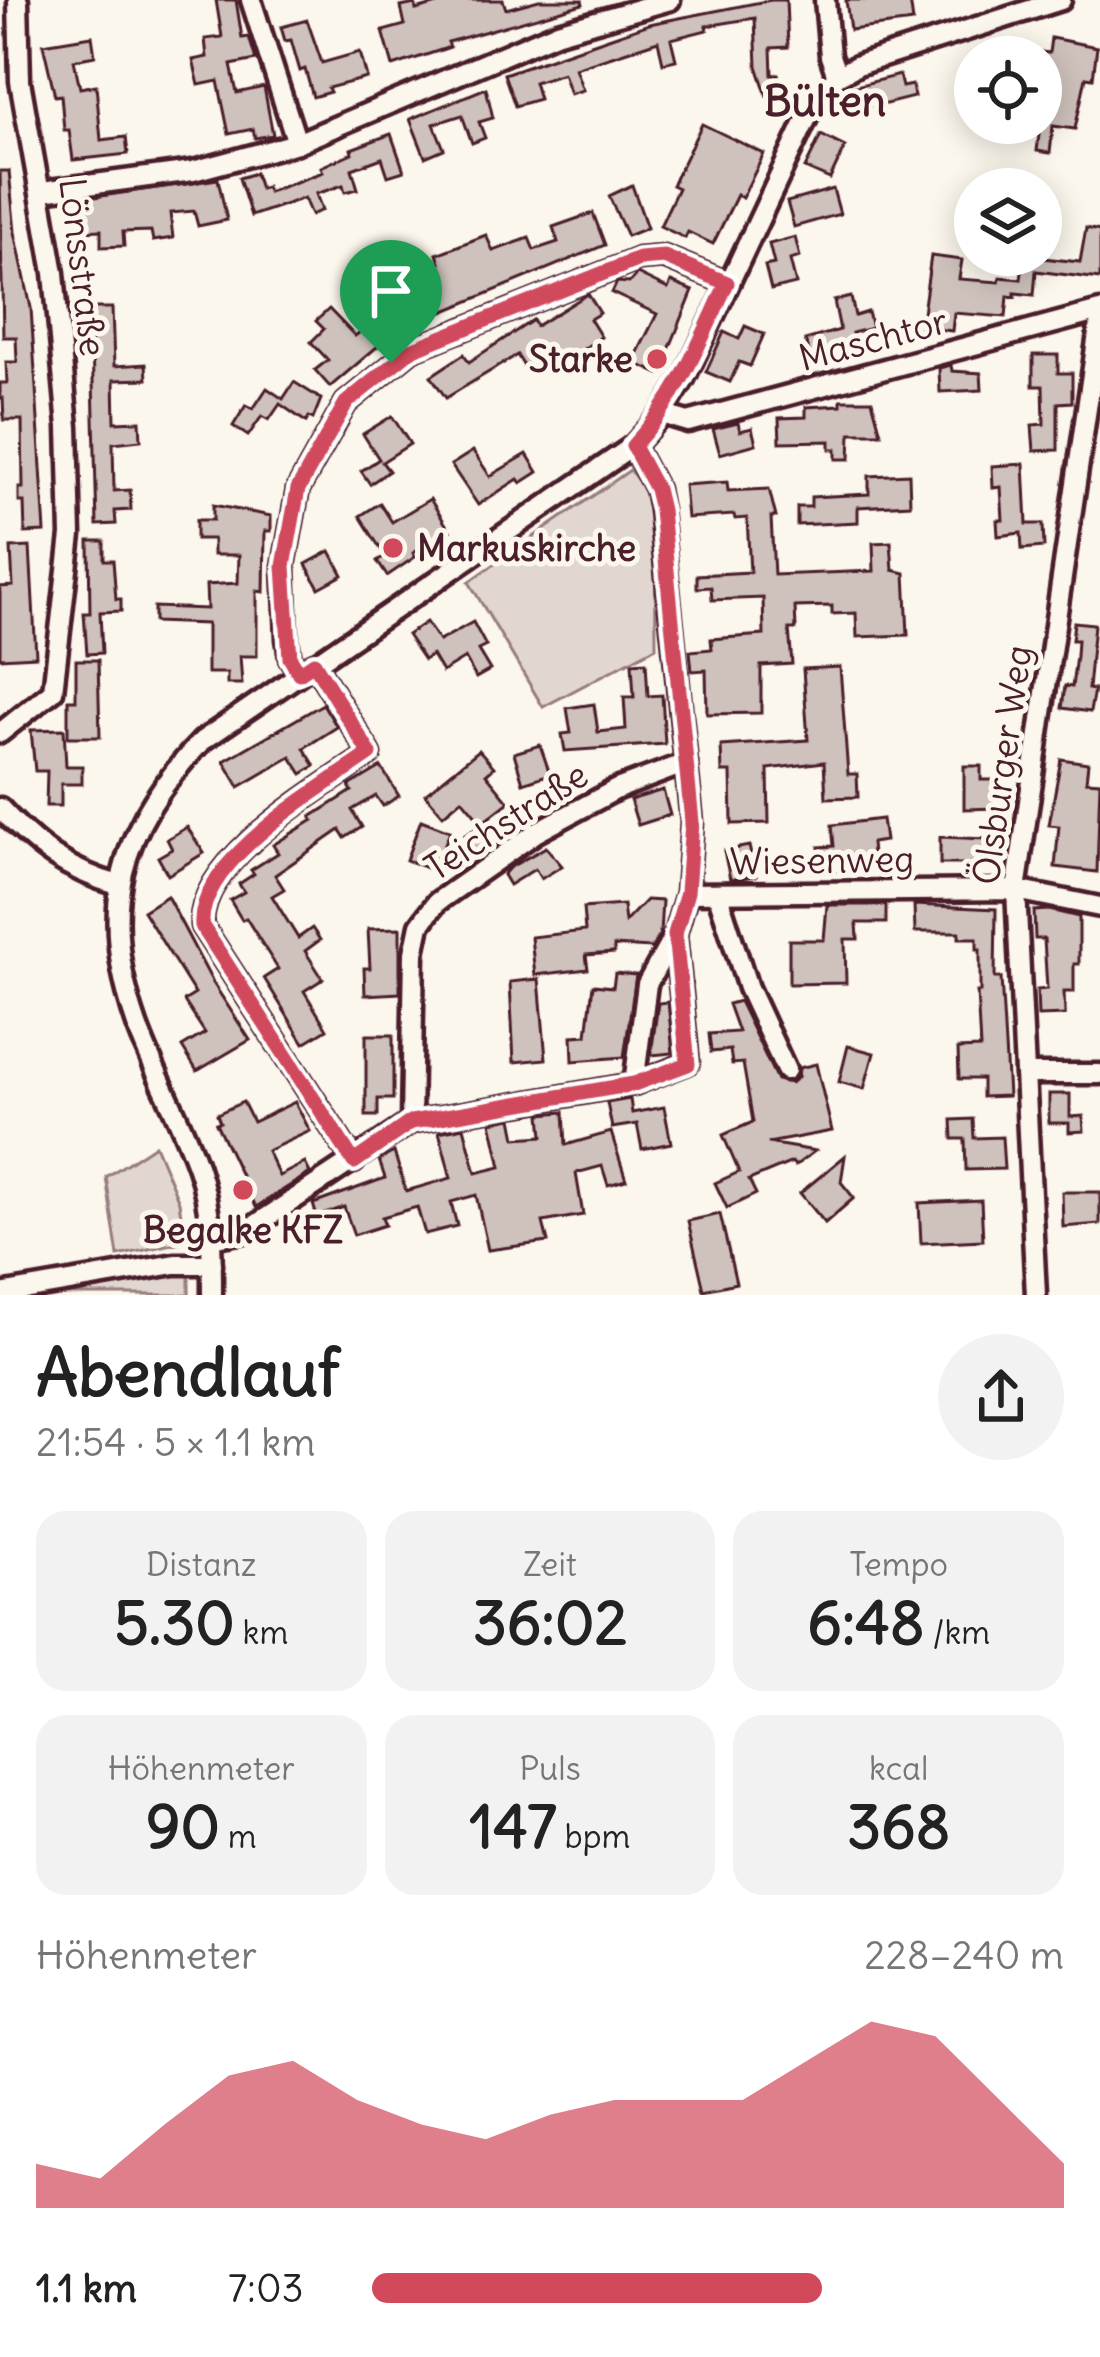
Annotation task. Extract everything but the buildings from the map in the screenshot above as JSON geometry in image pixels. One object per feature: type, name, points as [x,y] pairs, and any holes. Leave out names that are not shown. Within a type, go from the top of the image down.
[{"type":"street","name":"Lönsstraße","points":[[0,733],[53,691],[71,535],[68,427],[42,191],[20,81],[17,0]]},
{"type":"street","points":[[251,0],[297,143]]},
{"type":"street","points":[[42,191],[193,171],[297,143],[557,32],[670,0]]},
{"type":"street","points":[[825,0],[830,56],[837,76]]},
{"type":"street","points":[[212,1295],[211,1238],[199,1169],[137,1027],[121,972],[118,885],[147,807],[167,777],[202,741],[633,446],[662,414],[685,376],[814,101],[837,76],[1000,10],[1061,0]]},
{"type":"street","points":[[354,1162],[202,926],[207,892],[270,824],[370,754],[306,668],[290,658],[284,566],[298,489],[346,403],[411,350],[639,259],[664,257],[727,283]]},
{"type":"street","name":"Maschtor","points":[[662,414],[688,422],[1100,315]]},
{"type":"street","name":"Ölsburger Weg","points":[[1036,1295],[1016,890],[1100,315]]},
{"type":"street","points":[[633,446],[656,489],[661,510],[692,822],[687,892],[675,934],[647,984],[634,1084]]},
{"type":"street","name":"Teichstraße","points":[[411,1122],[415,953],[420,926],[437,902],[537,832],[617,789],[686,764]]},
{"type":"street","points":[[0,808],[35,847],[118,885]]},
{"type":"street","name":"Wiesenweg","points":[[687,892],[1016,890],[1100,907]]},
{"type":"street","points":[[718,895],[748,988],[786,1070]]},
{"type":"street","points":[[211,1238],[245,1232],[411,1122],[634,1084],[688,1064],[675,934]]},
{"type":"street","points":[[1025,1074],[1100,1074]]},
{"type":"street","points":[[0,1294],[175,1264],[212,1264]]},
{"type":"shaded area","points":[[630,470],[650,497],[655,521],[656,647],[543,707],[469,582]]},
{"type":"shaded area","points":[[155,1145],[179,1202],[185,1241],[118,1256],[106,1177]]},
{"type":"shaded area","points":[[189,1269],[189,1295],[46,1295]]},
{"type":"place","name":"Starke","points":[[657,359]]},
{"type":"place","name":"Markuskirche","points":[[393,548]]},
{"type":"place","name":"Begalke KFZ","points":[[243,1190]]},
{"type":"district","name":"Bülten","points":[[825,101]]},
{"type":"route","points":[[664,257],[727,283],[685,376],[662,414],[633,446],[656,489],[661,510],[692,822],[687,892],[675,934],[688,1064],[634,1084],[411,1122],[354,1162],[202,926],[201,910],[207,892],[270,824],[370,754],[314,663],[299,673],[290,658],[284,566],[298,489],[346,403],[391,363],[411,350],[639,259],[664,257]]}]
